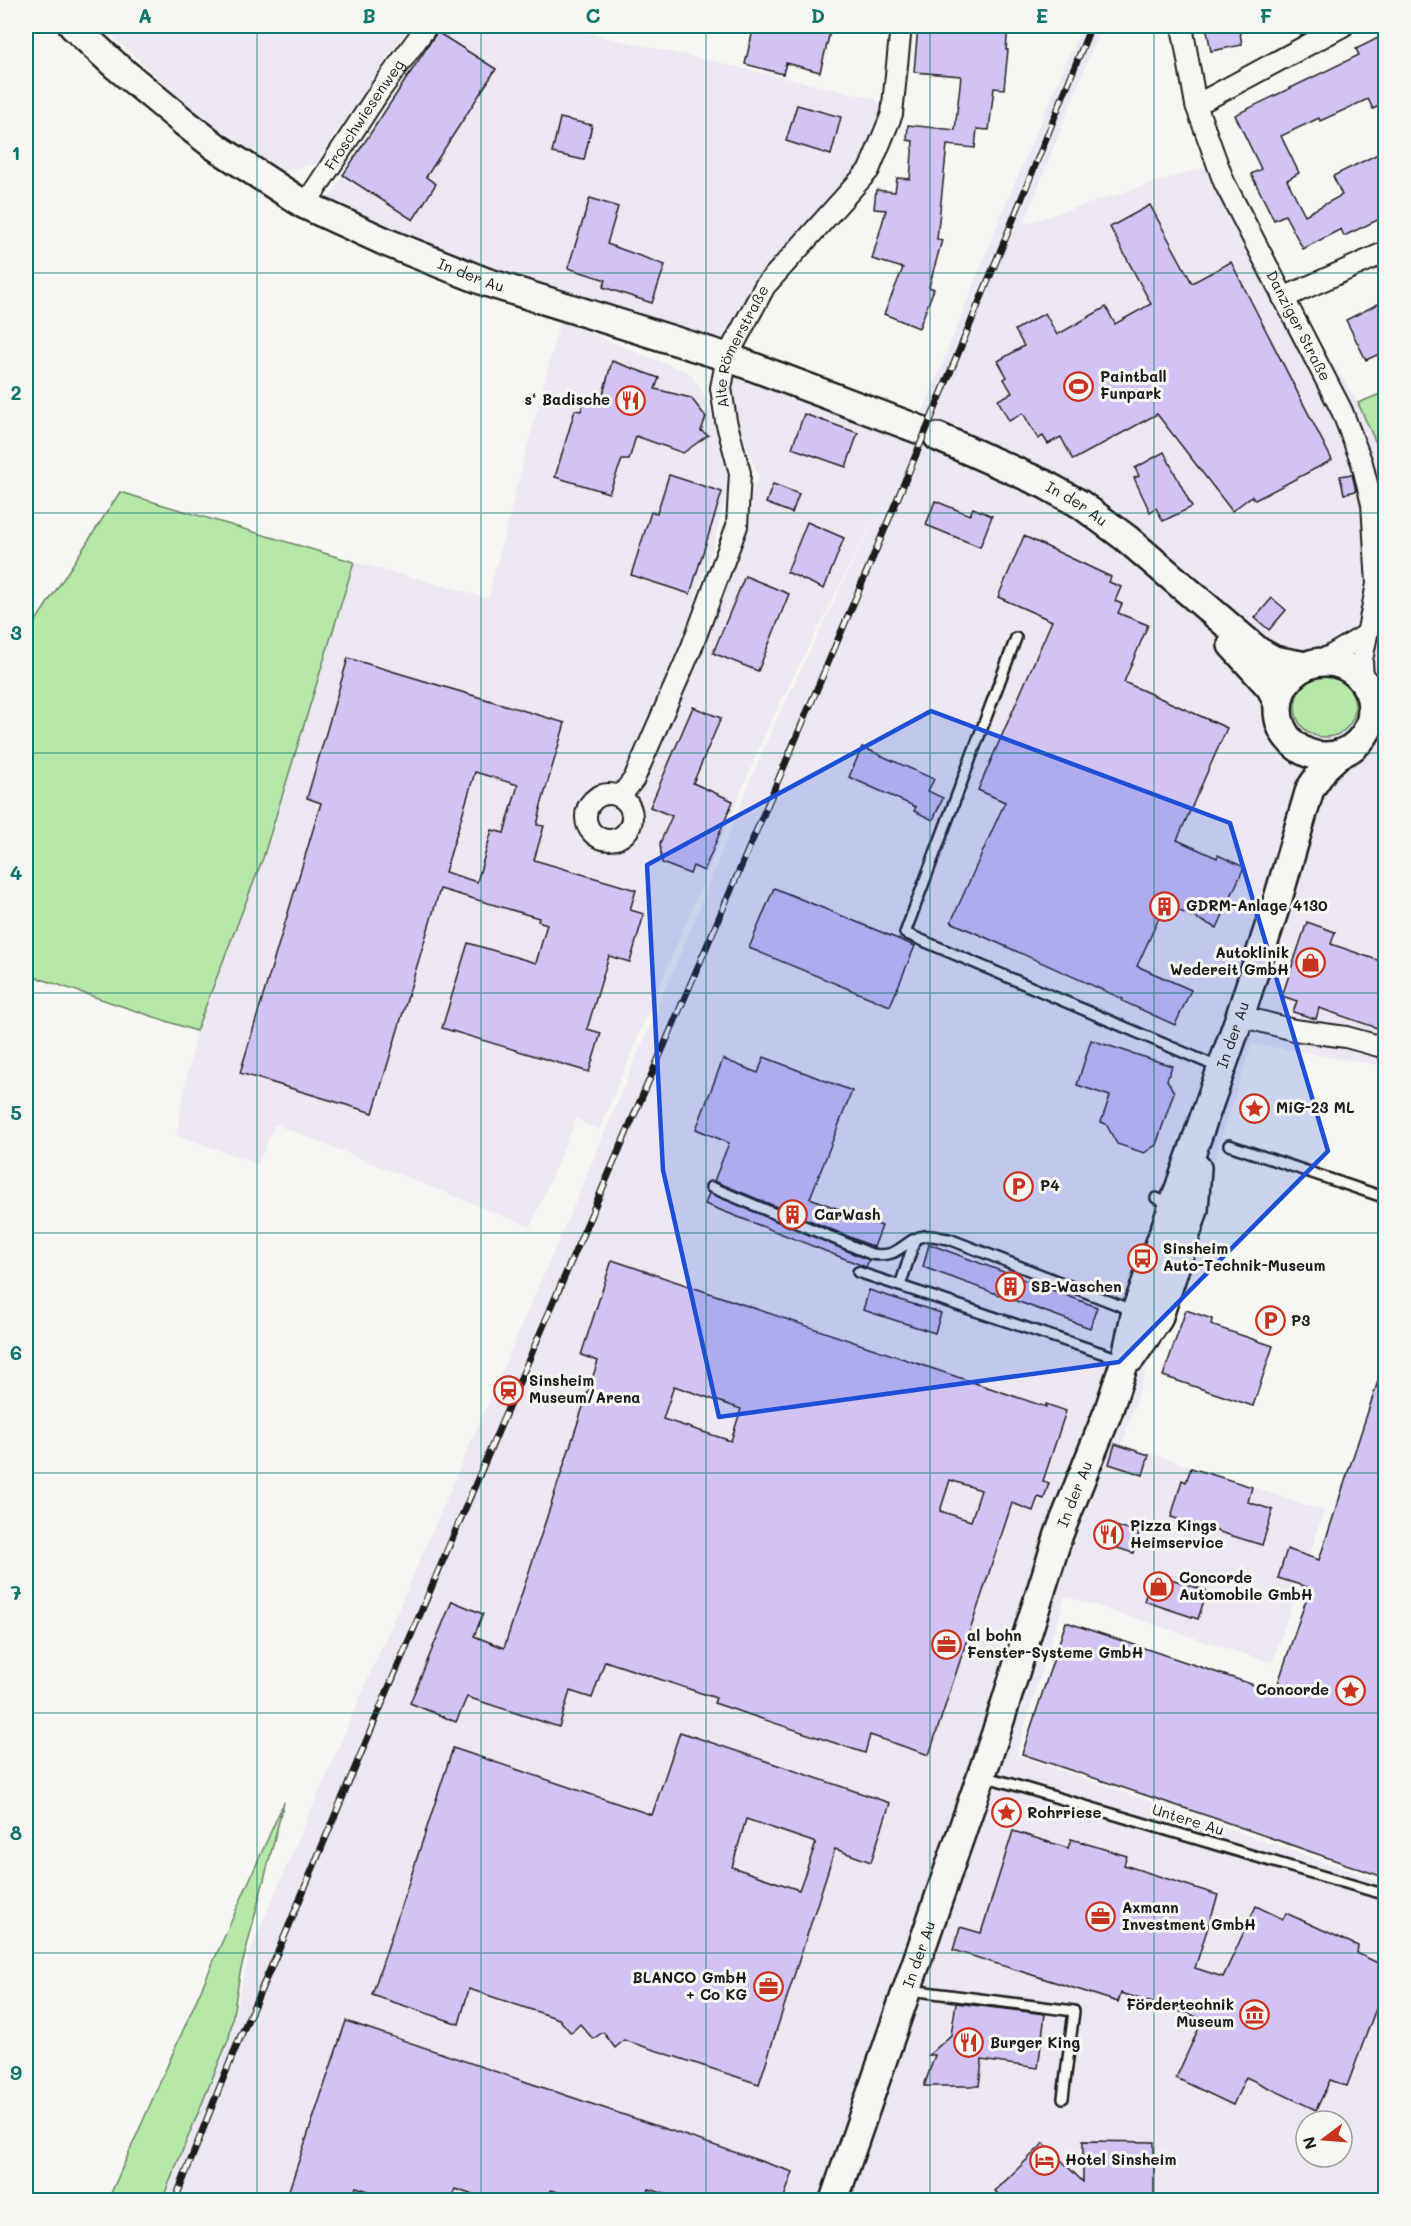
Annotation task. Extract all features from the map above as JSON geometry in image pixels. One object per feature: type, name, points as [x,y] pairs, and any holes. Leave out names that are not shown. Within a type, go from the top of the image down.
[{"type":"street","name":"In der Au","points":[[73,26],[115,65],[216,147],[305,205],[388,243],[486,282],[727,357],[928,433],[1044,484],[1080,504],[1126,538],[1258,651],[1285,663],[1313,664]]},
{"type":"street","name":"Froschwiesenweg","points":[[305,205],[381,89],[427,26]]},
{"type":"street","name":"Alte Römerstraße","points":[[620,797],[634,779],[687,660],[737,526],[740,473],[726,421],[721,388],[727,357],[765,286],[869,170],[892,114],[901,26]]},
{"type":"street","name":"Danziger Straße","points":[[1182,26],[1196,105],[1224,182],[1342,411],[1362,464],[1372,504],[1377,584],[1362,660],[1372,686]]},
{"type":"street","points":[[1196,105],[1343,26]]},
{"type":"street","points":[[1283,298],[1386,252]]},
{"type":"street","name":"In der Au","points":[[1199,600],[1211,621],[1271,688],[1278,704]]},
{"type":"street","points":[[1313,664],[1336,663],[1350,669],[1372,686],[1372,716],[1377,724],[1351,748],[1339,754],[1328,756],[1304,751],[1293,743],[1284,732],[1279,718],[1278,704],[1283,688],[1292,675],[1367,634]]},
{"type":"street","name":"In der Au","points":[[1304,751],[1309,765],[1310,789]]},
{"type":"street","name":"In der Au","points":[[834,2200],[982,1775],[1059,1534],[1108,1412],[1123,1367],[1165,1202],[1198,1139],[1277,902],[1310,789],[1325,767],[1339,754]]},
{"type":"street","points":[[1240,1016],[1294,1030],[1354,1038],[1386,1048]]},
{"type":"street","points":[[1123,1367],[1158,1319],[1194,1210],[1198,1139]]},
{"type":"lane","points":[[1016,638],[905,933],[1222,1068]]},
{"type":"lane","points":[[1229,1145],[1386,1198]]},
{"type":"lane","points":[[711,1187],[871,1254],[894,1253],[915,1239],[926,1236],[949,1239],[1136,1311]]},
{"type":"lane","points":[[900,1286],[915,1239]]},
{"type":"lane","points":[[858,1272],[1123,1367]]},
{"type":"lane","name":"Untere Au","points":[[982,1775],[1386,1895]]},
{"type":"lane","points":[[907,1990],[1074,2012],[1063,2098]]},
{"type":"highlighted area","points":[[931,711],[1230,823],[1328,1151],[1119,1362],[719,1417],[663,1170],[647,865]]},
{"type":"shaded area","points":[[101,26],[409,26],[315,164],[284,171],[196,113]]},
{"type":"shaded area","points":[[437,26],[557,26],[873,98],[892,114],[869,170],[765,286],[727,357],[486,282],[329,198]]},
{"type":"shaded area","points":[[1082,26],[1101,26],[1024,224],[1208,166],[1358,403],[1385,463],[1386,1068],[1252,1044],[1122,1444],[1324,1511],[1272,1663],[1065,1596],[1016,1755],[1385,1883],[1385,2200],[162,2200],[229,2038],[250,1951],[577,1198],[773,727],[885,496],[769,725],[599,1130],[576,1119],[530,1227],[275,1124],[258,1164],[176,1135],[196,1031],[263,858],[354,562],[488,598],[560,321],[691,374],[705,397],[731,476],[715,540],[675,659],[759,477],[735,416],[734,383],[727,357],[917,428],[1001,215]]},
{"type":"green space","points":[[1385,392],[1385,463],[1358,403]]},
{"type":"green space","points":[[120,492],[354,562],[263,858],[196,1031],[26,974],[26,636]]},
{"type":"green space","points":[[1325,677],[1346,686],[1355,707],[1346,728],[1325,737],[1304,728],[1295,707],[1304,686]]},
{"type":"green space","points":[[284,1802],[240,1973],[229,2038],[162,2200],[108,2200]]},
{"type":"building","points":[[754,26],[831,28],[820,72],[786,63],[783,74],[745,64]]},
{"type":"building","points":[[918,26],[1008,26],[1004,89],[994,88],[989,130],[977,129],[975,148],[947,145],[937,239],[942,240],[929,287],[934,289],[919,328],[884,314],[903,268],[872,259],[886,210],[874,209],[876,190],[895,192],[897,178],[910,179],[913,141],[907,140],[908,125],[955,130],[961,76],[914,72]]},
{"type":"building","points":[[1206,26],[1239,26],[1242,45],[1211,51]]},
{"type":"building","points":[[437,32],[496,69],[426,177],[436,184],[413,220],[343,175]]},
{"type":"building","points":[[1386,34],[1386,102],[1373,109],[1368,99],[1281,136],[1299,173],[1287,180],[1305,215],[1342,195],[1333,176],[1386,150],[1386,216],[1344,236],[1341,229],[1303,249],[1285,215],[1274,220],[1251,174],[1261,169],[1235,115],[1359,55],[1356,49]]},
{"type":"building","points":[[797,105],[841,117],[831,155],[786,141]]},
{"type":"building","points":[[560,118],[592,125],[584,160],[552,153]]},
{"type":"building","points":[[590,198],[618,207],[607,244],[665,265],[652,303],[603,287],[606,280],[568,268]]},
{"type":"building","points":[[1150,205],[1192,283],[1231,262],[1332,460],[1255,500],[1252,496],[1232,511],[1157,414],[1073,460],[1061,437],[1048,444],[1043,436],[1038,439],[1023,413],[1009,421],[998,400],[1012,393],[1004,379],[1007,377],[998,361],[1024,346],[1015,330],[1045,313],[1057,335],[1106,307],[1115,324],[1151,304],[1110,227]]},
{"type":"building","points":[[1386,300],[1386,351],[1366,360],[1346,320]]},
{"type":"building","points":[[612,361],[659,378],[655,389],[691,398],[706,417],[701,431],[708,435],[683,453],[636,436],[629,460],[622,460],[609,493],[555,477],[575,410],[581,411],[585,398],[602,398]]},
{"type":"building","points":[[804,414],[858,433],[846,467],[792,448]]},
{"type":"building","points":[[1164,452],[1192,507],[1163,521],[1156,508],[1150,512],[1134,478],[1139,476],[1135,468]]},
{"type":"building","points":[[1352,474],[1356,491],[1344,494],[1340,476]]},
{"type":"building","points":[[669,475],[722,492],[690,594],[631,575],[651,512],[657,513]]},
{"type":"building","points":[[773,484],[799,494],[792,513],[766,503]]},
{"type":"building","points":[[935,501],[970,515],[973,508],[992,516],[980,547],[926,525]]},
{"type":"building","points":[[807,522],[844,538],[824,589],[787,572]]},
{"type":"building","points":[[1024,536],[1111,577],[1109,582],[1121,587],[1115,601],[1122,604],[1118,613],[1148,625],[1124,682],[1227,728],[1177,840],[1244,867],[1217,928],[1167,905],[1166,908],[1164,907],[1137,966],[1191,990],[1175,1025],[1122,1001],[1123,999],[951,922],[1005,802],[978,790],[1052,621],[998,597]]},
{"type":"building","points":[[745,576],[789,594],[758,671],[713,653]]},
{"type":"building","points":[[1272,598],[1286,610],[1269,630],[1255,618]]},
{"type":"building","points":[[348,658],[565,723],[540,809],[537,825],[544,826],[534,860],[636,890],[630,910],[644,914],[630,962],[609,956],[587,1029],[601,1033],[589,1072],[442,1028],[468,943],[536,963],[547,924],[538,921],[539,918],[440,889],[373,1113],[240,1073],[321,803],[307,798]],"holes":[[[475,772],[518,785],[504,833],[492,830],[477,882],[445,872]]]},
{"type":"building","points":[[693,707],[721,718],[693,783],[733,801],[704,871],[693,866],[690,874],[662,863],[660,843],[672,816],[650,807]]},
{"type":"building","points":[[862,747],[934,779],[928,791],[943,798],[933,820],[914,811],[916,807],[849,777]]},
{"type":"building","points":[[774,888],[915,946],[890,1006],[749,948]]},
{"type":"building","points":[[1307,922],[1335,932],[1331,944],[1386,963],[1386,1031],[1319,1008],[1316,1019],[1293,1012],[1297,1001],[1282,996]]},
{"type":"building","points":[[1091,1040],[1172,1066],[1167,1080],[1174,1092],[1156,1145],[1144,1153],[1117,1144],[1106,1124],[1101,1122],[1110,1096],[1077,1085]]},
{"type":"building","points":[[764,1057],[852,1091],[810,1198],[882,1226],[874,1247],[714,1181],[729,1143],[696,1129],[723,1059],[758,1073]]},
{"type":"building","points":[[709,1193],[869,1260],[866,1267],[705,1204]]},
{"type":"building","name":"SB-Waschen","points":[[929,1244],[1097,1307],[1090,1328],[923,1267]]},
{"type":"building","points":[[612,1260],[1046,1407],[1046,1404],[1066,1411],[1043,1481],[1049,1483],[1044,1499],[1038,1497],[1033,1511],[1012,1503],[929,1755],[870,1735],[865,1753],[714,1703],[716,1698],[605,1661],[592,1698],[570,1691],[559,1727],[467,1697],[456,1722],[410,1703],[452,1601],[483,1614],[474,1636],[504,1648],[598,1361],[581,1355]],"holes":[[[674,1386],[741,1409],[731,1441],[663,1419]],[[950,1480],[981,1490],[971,1521],[940,1511]]]},
{"type":"building","points":[[869,1290],[941,1313],[935,1333],[863,1310]]},
{"type":"building","points":[[1186,1310],[1212,1319],[1211,1325],[1273,1346],[1253,1406],[1163,1376]]},
{"type":"building","points":[[1382,1369],[1386,1370],[1386,1878],[1022,1754],[1066,1622],[1275,1692],[1310,1588],[1278,1578],[1287,1549],[1319,1560]]},
{"type":"building","points":[[1115,1444],[1149,1455],[1143,1475],[1109,1464]]},
{"type":"building","points":[[1191,1468],[1252,1487],[1248,1502],[1273,1510],[1262,1545],[1171,1517],[1182,1480],[1186,1482]]},
{"type":"building","points":[[1105,1523],[1139,1533],[1133,1553],[1099,1542]]},
{"type":"building","points":[[1153,1573],[1207,1591],[1198,1619],[1144,1601]]},
{"type":"building","points":[[680,1732],[890,1803],[871,1862],[835,1849],[759,2084],[624,2040],[615,2048],[603,2032],[593,2039],[580,2024],[571,2033],[559,2019],[469,1989],[459,2024],[372,1995],[453,1748],[652,1815]],"holes":[[[746,1819],[816,1843],[799,1890],[732,1867]]]},
{"type":"building","points":[[1013,1831],[1068,1848],[1071,1839],[1127,1856],[1124,1865],[1218,1895],[1195,1968],[1223,1977],[1256,1906],[1283,1919],[1286,1913],[1358,1946],[1357,1953],[1386,1967],[1386,1982],[1347,2086],[1330,2080],[1316,2109],[1314,2109],[1246,2077],[1233,2105],[1176,2078],[1203,2019],[1121,1993],[1118,2002],[953,1950],[960,1927],[981,1933]]},
{"type":"building","points":[[956,2003],[1045,2014],[1038,2068],[982,2060],[979,2086],[924,2086],[935,2055],[929,2055],[951,2035]]},
{"type":"building","points":[[346,2021],[793,2172],[783,2200],[683,2200],[649,2189],[645,2200],[583,2200],[551,2190],[547,2200],[488,2200],[455,2189],[451,2200],[396,2200],[356,2187],[351,2200],[299,2200],[287,2196]]},
{"type":"building","points":[[1083,2141],[1154,2142],[1154,2200],[1004,2200],[995,2191],[1044,2143],[1083,2182]]},
{"type":"railway","points":[[175,2200],[239,2039],[286,1934],[392,1679],[897,500],[1091,26]]},
{"type":"place","name":"Paintball Funpark","points":[[1079,386]]},
{"type":"place","name":"s‘ Badische","points":[[631,400]]},
{"type":"place","name":"GDRM-Anlage 4130","points":[[1165,906]]},
{"type":"place","name":"Autoklinik Wedereit GmbH","points":[[1310,962]]},
{"type":"place","name":"MiG-23 ML","points":[[1255,1108]]},
{"type":"place","name":"P4","points":[[1019,1186]]},
{"type":"place","name":"CarWash","points":[[793,1215]]},
{"type":"place","name":"Sinsheim Auto-Technik-Museum","points":[[1142,1258]]},
{"type":"place","name":"SB-Waschen","points":[[1010,1287]]},
{"type":"place","name":"P3","points":[[1270,1321]]},
{"type":"place","name":"Sinsheim Museum/Arena","points":[[508,1390]]},
{"type":"place","name":"Pizza Kings Heimservice","points":[[1109,1535]]},
{"type":"place","name":"Concorde Automobile GmbH","points":[[1158,1587]]},
{"type":"place","name":"al bohn Fenster-Systeme GmbH","points":[[946,1645]]},
{"type":"place","name":"Concorde","points":[[1350,1690]]},
{"type":"place","name":"Rohrriese","points":[[1006,1813]]},
{"type":"place","name":"Axmann Investment GmbH","points":[[1101,1917]]},
{"type":"place","name":"BLANCO GmbH + Co KG","points":[[768,1987]]},
{"type":"place","name":"Fördertechnik Museum","points":[[1255,2014]]},
{"type":"place","name":"Burger King","points":[[969,2043]]},
{"type":"place","name":"Hotel Sinsheim","points":[[1044,2160]]}]
